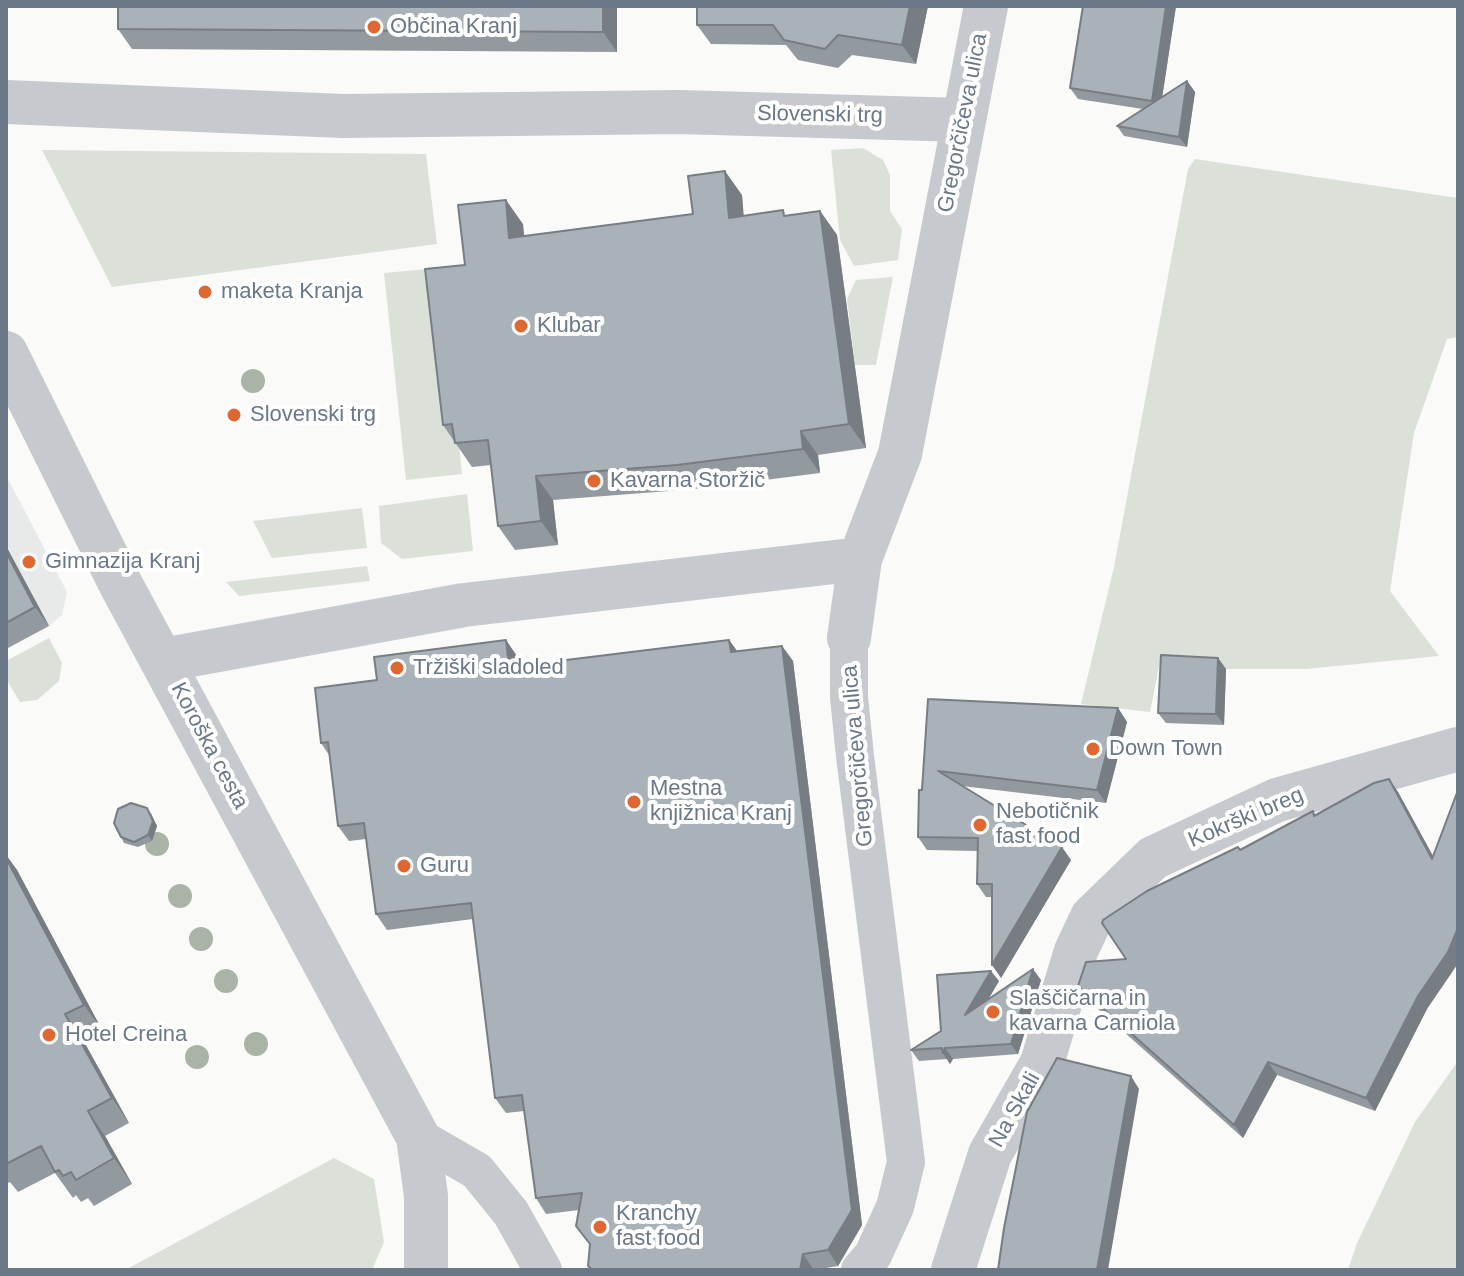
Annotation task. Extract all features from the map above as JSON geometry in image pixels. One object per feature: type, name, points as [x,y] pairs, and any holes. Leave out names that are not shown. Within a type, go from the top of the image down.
[{"type":"street","name":"Gregorčičeva ulica","points":[[860,1270],[873,1255],[895,1207],[906,1162],[857,771],[849,697],[849,638],[860,559],[900,454],[986,6]]},
{"type":"street","name":"Slovenski trg","points":[[6,102],[343,116],[679,112],[963,120]]},
{"type":"street","name":"Koroška cesta","points":[[6,353],[120,583],[418,1137],[426,1196],[426,1270]]},
{"type":"street","points":[[163,660],[464,605],[860,559]]},
{"type":"street","name":"Kokrški breg","points":[[1076,951],[1092,917],[1153,858],[1277,800],[1458,749]]},
{"type":"street","name":"Na Skali","points":[[953,1270],[990,1154],[1042,1063],[1076,951]]},
{"type":"street","points":[[418,1137],[477,1171],[511,1213],[543,1270]]},
{"type":"shaded area","points":[[863,148],[883,160],[890,175],[890,211],[902,229],[898,260],[854,266],[840,240],[831,150]]},
{"type":"shaded area","points":[[42,150],[426,154],[437,244],[112,287]]},
{"type":"shaded area","points":[[1195,159],[1458,198],[1458,337],[1447,339],[1414,433],[1390,591],[1439,656],[1306,669],[1226,669],[1161,656],[1150,712],[1081,704],[1114,567],[1188,169]]},
{"type":"shaded area","points":[[440,268],[462,474],[406,480],[384,273]]},
{"type":"shaded area","points":[[893,277],[876,365],[855,365],[847,299],[856,280]]},
{"type":"shaded area","name":"Gimnazija Kranj","points":[[6,475],[67,592],[62,615],[49,626],[6,649]]},
{"type":"shaded area","points":[[467,494],[473,551],[402,559],[381,543],[379,506]]},
{"type":"shaded area","points":[[362,508],[367,548],[272,558],[253,521]]},
{"type":"shaded area","points":[[367,566],[370,581],[239,596],[226,582]]},
{"type":"shaded area","points":[[49,638],[62,663],[59,681],[37,700],[20,702],[6,679],[6,661]]},
{"type":"shaded area","points":[[1458,1061],[1458,1270],[1348,1270],[1357,1243],[1415,1122]]},
{"type":"shaded area","points":[[334,1158],[374,1179],[384,1242],[372,1270],[125,1270]]},
{"type":"building","points":[[118,6],[603,6],[603,32],[118,29]]},
{"type":"building","points":[[697,6],[910,6],[902,45],[838,35],[825,49],[784,40],[773,25],[697,25]]},
{"type":"building","points":[[1083,6],[1166,6],[1152,101],[1070,88]]},
{"type":"building","points":[[1187,81],[1179,137],[1117,126]]},
{"type":"building","points":[[725,171],[729,218],[783,210],[784,216],[820,211],[849,424],[801,431],[803,449],[677,465],[536,476],[541,521],[498,526],[488,440],[455,443],[452,424],[443,425],[425,269],[465,265],[458,205],[506,200],[509,238],[693,214],[688,176]]},
{"type":"building","points":[[6,552],[35,607],[6,623]]},
{"type":"building","points":[[506,640],[509,667],[729,640],[731,652],[782,646],[852,1210],[828,1250],[803,1254],[800,1270],[593,1270],[588,1266],[590,1244],[576,1226],[582,1193],[536,1198],[522,1095],[495,1098],[471,903],[376,914],[364,823],[338,826],[328,742],[321,743],[315,688],[377,680],[374,657]]},
{"type":"building","points":[[1161,655],[1218,658],[1216,714],[1158,713]]},
{"type":"building","points":[[928,699],[1118,708],[1097,790],[938,771],[1062,847],[992,965],[992,884],[977,884],[978,838],[918,837]]},
{"type":"building","points":[[1389,779],[1432,859],[1458,790],[1458,928],[1448,952],[1418,996],[1366,1098],[1268,1062],[1234,1125],[1078,986],[1086,962],[1126,959],[1103,920],[1147,891],[1238,847],[1240,850],[1313,811],[1314,816],[1374,783]]},
{"type":"building","points":[[131,803],[147,808],[153,821],[148,835],[134,842],[121,837],[114,823],[118,809]]},
{"type":"building","name":"Hotel Creina","points":[[6,858],[84,1005],[65,1014],[112,1098],[88,1111],[114,1158],[76,1180],[71,1172],[63,1176],[59,1170],[55,1172],[41,1146],[6,1164]]},
{"type":"building","name":"Slaščičarna in kavarna Carniola","points":[[1033,969],[1011,1044],[945,1048],[943,1053],[942,1048],[911,1050],[941,1031],[937,975],[991,971],[965,1015]]},
{"type":"building","points":[[1057,1058],[1131,1076],[1097,1270],[998,1270],[1027,1112]]},
{"type":"place","name":"Občina Kranj","points":[[374,27]]},
{"type":"place","name":"maketa Kranja","points":[[205,292]]},
{"type":"place","name":"Klubar","points":[[521,326]]},
{"type":"place","name":"Slovenski trg","points":[[234,415]]},
{"type":"place","name":"Kavarna Storžič","points":[[594,481]]},
{"type":"place","name":"Gimnazija Kranj","points":[[29,562]]},
{"type":"place","name":"Tržiški sladoled","points":[[397,668]]},
{"type":"place","name":"Down Town","points":[[1093,749]]},
{"type":"place","name":"Mestna knjižnica Kranj","points":[[634,802]]},
{"type":"place","name":"Nebotičnik fast food","points":[[980,825]]},
{"type":"place","name":"Guru","points":[[404,866]]},
{"type":"place","name":"Slaščičarna in kavarna Carniola","points":[[993,1012]]},
{"type":"place","name":"Hotel Creina","points":[[49,1035]]},
{"type":"place","name":"Kranchy fast food","points":[[600,1227]]}]
